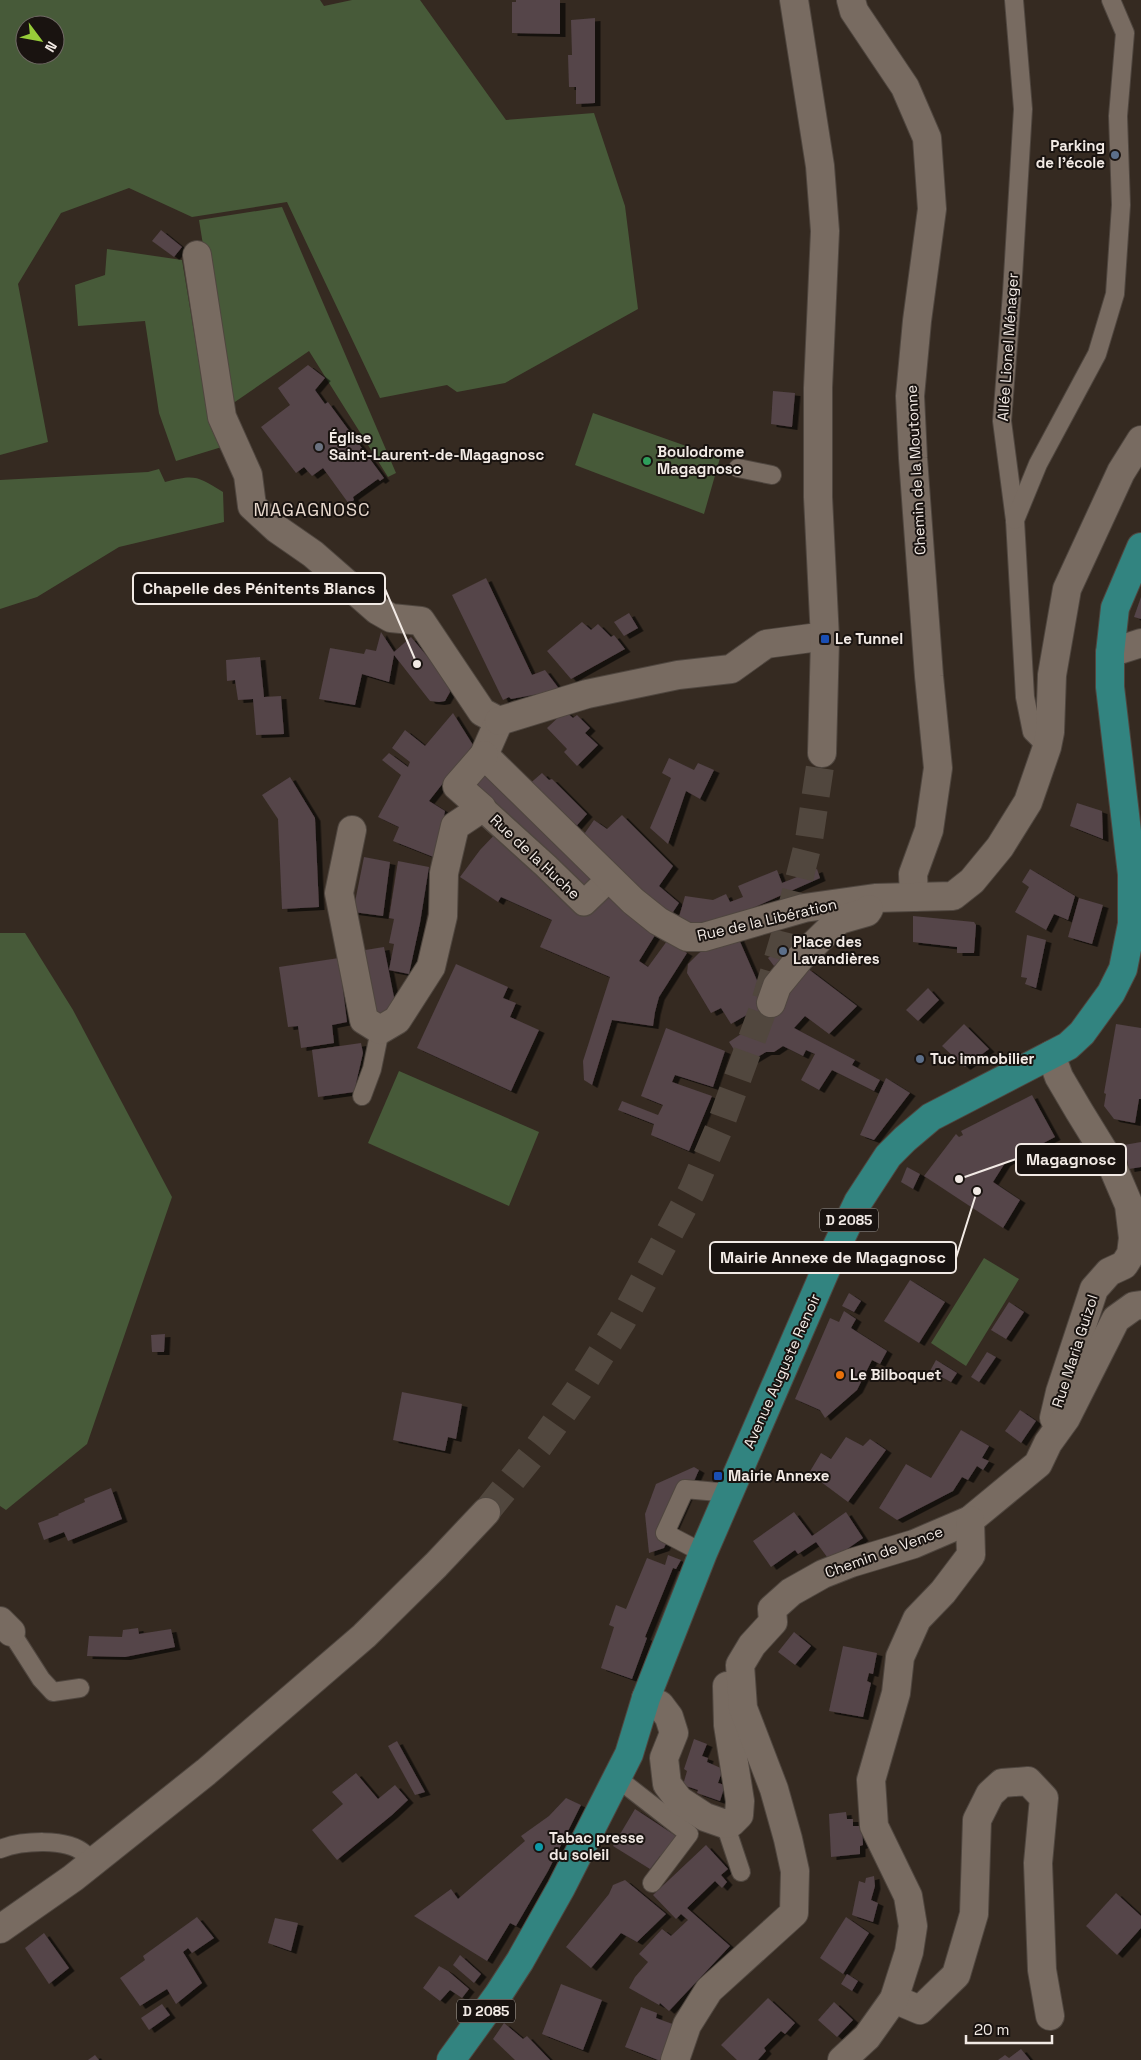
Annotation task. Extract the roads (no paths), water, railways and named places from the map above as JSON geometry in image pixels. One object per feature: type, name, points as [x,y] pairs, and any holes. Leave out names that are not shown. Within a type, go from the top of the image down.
[{"type":"main road","name":"Avenue Auguste Renoir","points":[[451,2060],[520,1962],[561,1888],[629,1754],[646,1698],[703,1553],[858,1202],[888,1156],[905,1138],[931,1117],[1068,1046],[1082,1033],[1111,993],[1123,969],[1132,924],[1132,874],[1110,687],[1110,652],[1115,608],[1141,547]]},
{"type":"street","points":[[794,0],[820,166],[825,231],[818,388],[818,497],[825,639],[822,753]]},
{"type":"street","name":"Chemin de la Moutonne","points":[[851,0],[854,11],[906,87],[928,138],[932,209],[917,320],[910,396],[929,676],[938,768],[929,830],[913,874],[914,897]]},
{"type":"street","points":[[197,255],[222,417],[248,476],[252,506],[277,528],[313,554],[377,610],[391,618],[421,621],[482,712],[499,721],[587,694],[678,675],[731,669],[766,644],[811,638],[825,639]]},
{"type":"street","name":"Rue de la Libération","points":[[484,755],[609,879],[658,921],[687,937],[704,937],[804,908],[875,898],[953,896],[972,881],[1000,847],[1028,802],[1047,747],[1050,732],[1052,675],[1067,589],[1121,472],[1141,440]]},
{"type":"street","points":[[1110,652],[1141,642]]},
{"type":"street","points":[[352,830],[339,893],[364,1020],[380,1030],[397,1020],[431,967],[443,916],[444,873],[455,826],[482,808],[457,786],[484,755],[499,721]]},
{"type":"street","name":"Rue de la Huche","points":[[482,808],[584,903],[609,879]]},
{"type":"street","points":[[770,1003],[777,986],[800,958],[839,920],[867,912],[875,898]]},
{"type":"street","name":"Rue Maria Guizol","points":[[1048,1443],[1080,1319],[1094,1289],[1106,1270],[1124,1265],[1131,1254],[1133,1238],[1129,1205],[1111,1163],[1059,1077],[1051,1055]]},
{"type":"street","name":"Chemin de Vence","points":[[725,1824],[731,1823],[739,1815],[740,1801],[728,1725],[726,1672],[737,1635],[791,1592],[823,1574],[851,1563],[914,1544],[970,1520],[1038,1464],[1048,1443],[1066,1418],[1116,1319],[1134,1306],[1141,1304]]},
{"type":"street","points":[[0,1930],[91,1864],[206,1772],[364,1636],[436,1565],[486,1512]]},
{"type":"street","points":[[842,2060],[867,2037],[894,1999],[909,1952],[914,1926],[908,1896],[874,1826],[871,1780],[896,1693],[900,1657],[917,1619],[971,1556],[970,1520]]},
{"type":"street","points":[[676,2060],[687,2024],[709,1990],[794,1913],[795,1871],[788,1839],[774,1789],[743,1708],[740,1665],[752,1645],[773,1622],[772,1609]]},
{"type":"street","points":[[646,1698],[660,1706],[669,1717],[674,1734],[664,1758],[667,1784],[679,1800],[705,1817],[725,1824]]},
{"type":"street","points":[[894,1999],[920,2010],[956,1975],[974,1914],[977,1820],[990,1794],[1002,1783],[1028,1781],[1044,1798],[1038,1863],[1042,1970],[1050,2016]]},
{"type":"lane","name":"Allée Lionel Ménager","points":[[1014,0],[1023,109],[1002,421],[1015,520],[1025,697],[1032,732],[1047,747]]},
{"type":"lane","points":[[1015,520],[1038,464],[1097,354],[1115,294],[1120,205],[1118,116],[1125,33],[1111,0]]},
{"type":"lane","points":[[738,468],[772,475]]},
{"type":"lane","points":[[362,1096],[372,1069],[380,1030]]},
{"type":"lane","points":[[703,1553],[666,1533],[685,1489],[729,1493]]},
{"type":"lane","points":[[5,1626],[41,1679],[53,1692],[80,1688]]},
{"type":"lane","points":[[617,1778],[689,1834],[652,1883]]},
{"type":"lane","points":[[725,1824],[741,1872]]},
{"type":"lane","points":[[0,1849],[14,1844],[60,1842],[85,1854],[91,1864]]},
{"type":"tunnel","points":[[486,1512],[539,1446],[578,1391],[622,1321],[692,1191],[720,1126],[763,1009],[785,935],[809,840],[822,753]]},
{"type":"place","name":"Parking de l'école","points":[[1115,155]]},
{"type":"place","name":"Église Saint-Laurent-de-Magagnosc","points":[[319,447]]},
{"type":"place","name":"Boulodrome Magagnosc","points":[[647,461]]},
{"type":"place","name":"Le Tunnel","points":[[825,639]]},
{"type":"place","name":"Chapelle des Pénitents Blancs","points":[[417,664]]},
{"type":"place","name":"Place des Lavandières","points":[[783,951]]},
{"type":"place","name":"Tuc immobilier","points":[[920,1059]]},
{"type":"place","name":"Magagnosc","points":[[959,1179]]},
{"type":"place","name":"Mairie Annexe de Magagnosc","points":[[977,1191]]},
{"type":"place","name":"Le Bilboquet","points":[[840,1375]]},
{"type":"place","name":"Mairie Annexe","points":[[718,1476]]},
{"type":"place","name":"Tabac presse du soleil","points":[[539,1847]]},
{"type":"district","name":"MAGAGNOSC","points":[[312,510]]}]
